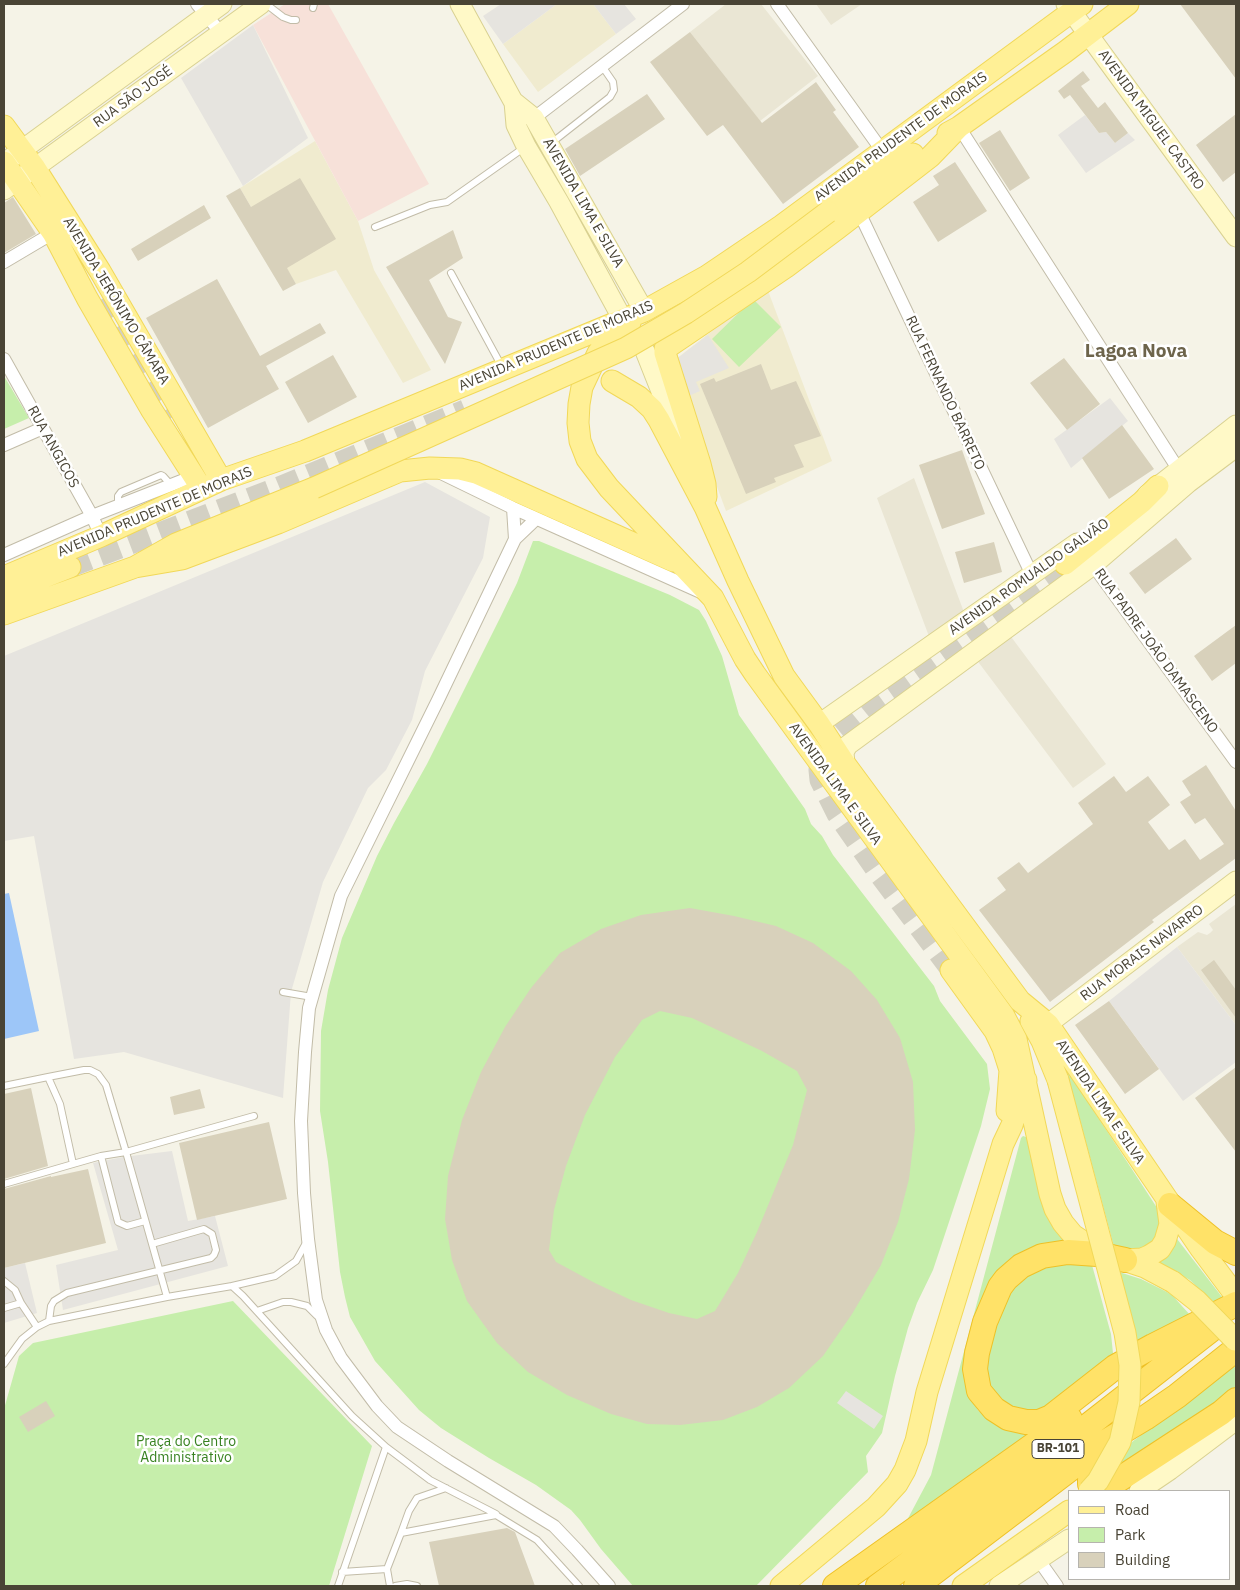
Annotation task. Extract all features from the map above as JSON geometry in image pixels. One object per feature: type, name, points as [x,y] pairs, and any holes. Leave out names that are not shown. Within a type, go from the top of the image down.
[{"type":"highway","points":[[1168,1202],[1215,1242],[1236,1253]]},
{"type":"highway","points":[[1125,1260],[1097,1254],[1068,1252],[1042,1256],[1021,1266],[1006,1279],[1000,1287],[988,1316],[977,1353],[975,1369],[980,1392],[994,1409],[1008,1418],[1026,1422],[1039,1422],[1051,1417],[1115,1368],[1153,1346],[1236,1304]]},
{"type":"highway","points":[[835,1586],[1099,1399],[1134,1372],[1157,1360],[1236,1309]]},
{"type":"highway","name":"BR-101","points":[[878,1586],[985,1506],[1236,1309]]},
{"type":"highway","name":"BR-101","points":[[916,1586],[1107,1441],[1161,1407],[1236,1343]]},
{"type":"highway","points":[[1107,1441],[1090,1480],[1092,1486],[1097,1489],[1106,1488],[1221,1413],[1236,1400]]},
{"type":"main road","name":"RUA SÃO JOSÉ","points":[[4,162],[201,10],[222,4]]},
{"type":"main road","name":"RUA SÃO JOSÉ","points":[[10,185],[261,4]]},
{"type":"main road","name":"AVENIDA LIMA E SILVA","points":[[460,4],[514,102],[534,118],[550,145],[634,315]]},
{"type":"main road","name":"AVENIDA PRUDENTE DE MORAIS","points":[[960,127],[1089,35],[1128,4]]},
{"type":"main road","name":"AVENIDA PRUDENTE DE MORAIS","points":[[4,577],[101,536],[198,483],[221,480],[305,451],[634,315],[707,276],[781,226],[883,152],[1073,6]]},
{"type":"main road","name":"AVENIDA MIGUEL CASTRO","points":[[1073,6],[1089,35],[1236,237]]},
{"type":"main road","name":"AVENIDA LIMA E SILVA","points":[[514,102],[516,124],[526,146],[559,202],[634,315]]},
{"type":"main road","points":[[514,102],[549,167]]},
{"type":"main road","name":"AVENIDA JERÔNIMO CÂMARA","points":[[4,126],[35,168],[87,298],[151,409],[198,483]]},
{"type":"main road","points":[[706,507],[705,484],[665,349],[786,266],[859,212],[930,157],[960,127]]},
{"type":"main road","points":[[136,567],[176,544],[314,488],[626,348],[686,313],[748,272],[828,212],[924,146],[960,127]]},
{"type":"main road","name":"AVENIDA JERÔNIMO CÂMARA","points":[[4,162],[10,185],[62,235],[84,244],[221,480]]},
{"type":"main road","points":[[62,235],[102,299]]},
{"type":"main road","points":[[82,266],[84,244]]},
{"type":"main road","name":"AVENIDA LIMA E SILVA","points":[[634,315],[622,330],[605,344],[593,361],[582,387],[578,404],[578,423],[580,442],[587,459],[610,488],[713,598],[745,660],[1004,1016],[1016,1040],[1055,1209],[1063,1223],[1073,1235],[1100,1251],[1146,1267],[1173,1282],[1196,1300],[1236,1343]]},
{"type":"main road","points":[[645,351],[706,507]]},
{"type":"main road","points":[[612,380],[639,397],[652,409],[706,507]]},
{"type":"main road","name":"AVENIDA ROMUALDO GALVÃO","points":[[845,764],[844,752],[848,745],[1093,565],[1236,425]]},
{"type":"main road","name":"AVENIDA ROMUALDO GALVÃO","points":[[819,724],[1158,486],[1183,477],[1236,447]]},
{"type":"main road","points":[[4,614],[136,567],[182,559],[278,523],[400,471],[430,468],[460,469],[476,473],[681,565]]},
{"type":"main road","points":[[1065,564],[1127,514],[1158,486]]},
{"type":"main road","name":"AVENIDA LIMA E SILVA","points":[[706,507],[738,581],[784,676],[845,764],[1020,1001],[1048,1024],[1168,1202],[1236,1296]]},
{"type":"main road","points":[[4,593],[70,567]]},
{"type":"main road","name":"RUA MORAIS NAVARRO","points":[[1048,1024],[1236,881]]},
{"type":"main road","points":[[950,970],[995,1031],[1004,1048],[1010,1070],[1003,1144]]},
{"type":"main road","points":[[1020,1001],[1042,1041],[1058,1080],[1125,1333],[1130,1365],[1129,1402],[1120,1442],[1098,1480],[1089,1490]]},
{"type":"main road","points":[[781,1586],[876,1507],[897,1484],[905,1470],[916,1441],[927,1392],[1003,1144],[1012,1125],[1026,1078]]},
{"type":"main road","points":[[1125,1260],[1142,1259],[1149,1256],[1160,1249],[1166,1241],[1170,1224],[1168,1202]]},
{"type":"main road","points":[[1140,1490],[1236,1420]]},
{"type":"main road","points":[[963,1586],[1068,1512]]},
{"type":"main road","points":[[1007,1584],[1038,1559],[1068,1540]]},
{"type":"street","points":[[534,118],[683,4]]},
{"type":"street","points":[[777,4],[883,152]]},
{"type":"street","points":[[201,10],[221,33]]},
{"type":"street","points":[[960,127],[1183,477]]},
{"type":"street","name":"RUA FERNANDO BARRETO","points":[[859,212],[1032,575]]},
{"type":"street","points":[[4,262],[62,235]]},
{"type":"street","name":"RUA ANGICOS","points":[[4,359],[92,516],[101,536]]},
{"type":"street","points":[[4,445],[43,428]]},
{"type":"street","points":[[430,468],[513,508],[713,598]]},
{"type":"street","points":[[4,555],[92,516],[171,485],[198,483]]},
{"type":"street","points":[[513,508],[515,539]]},
{"type":"street","points":[[536,518],[515,539],[341,896],[309,1008],[304,1052],[301,1121],[304,1193],[316,1300],[326,1330],[340,1358],[377,1406],[397,1427],[448,1462],[554,1526],[609,1586]]},
{"type":"street","name":"RUA PADRE JOÃO DAMASCENO","points":[[1093,565],[1236,762]]},
{"type":"street","points":[[1038,1559],[1057,1586]]},
{"type":"lane","points":[[266,4],[283,16],[296,20]]},
{"type":"lane","points":[[550,145],[610,96],[614,90],[613,82],[602,66]]},
{"type":"lane","points":[[375,227],[430,205],[447,202],[526,146]]},
{"type":"lane","points":[[451,273],[503,369]]},
{"type":"lane","points":[[283,992],[312,997]]},
{"type":"lane","points":[[4,1086],[84,1070],[90,1070],[98,1074],[106,1085],[167,1297]]},
{"type":"lane","points":[[48,1077],[60,1104],[73,1164]]},
{"type":"lane","points":[[4,1184],[101,1156],[126,1152],[254,1116]]},
{"type":"lane","points":[[101,1156],[118,1222],[127,1226],[145,1221]]},
{"type":"lane","points":[[49,1321],[51,1306],[54,1301],[67,1293],[211,1258],[216,1250],[212,1234],[204,1229],[152,1244]]},
{"type":"lane","points":[[4,1364],[22,1339],[37,1327],[49,1321],[275,1276],[296,1261],[308,1239]]},
{"type":"lane","points":[[4,1281],[16,1290],[21,1303],[37,1327]]},
{"type":"lane","points":[[232,1286],[352,1416],[386,1447],[430,1480],[496,1515],[537,1540],[579,1586]]},
{"type":"lane","points":[[257,1312],[284,1302],[307,1306],[316,1313],[326,1330]]},
{"type":"lane","points":[[4,1308],[21,1303]]},
{"type":"lane","points":[[338,1586],[386,1447]]},
{"type":"lane","points":[[390,1586],[387,1569],[409,1511],[417,1498],[446,1488]]},
{"type":"lane","points":[[400,1533],[496,1515]]},
{"type":"lane","points":[[342,1572],[387,1569]]},
{"type":"lane","points":[[395,1586],[407,1584],[417,1586]]},
{"type":"shaded area","points":[[285,4],[328,4],[429,184],[358,221],[253,25]]},
{"type":"shaded area","points":[[501,4],[557,4],[503,44],[483,16]]},
{"type":"shaded area","points":[[557,4],[593,4],[616,34],[538,92],[503,44]]},
{"type":"shaded area","points":[[593,4],[624,4],[636,19],[616,34]]},
{"type":"shaded area","points":[[726,4],[761,4],[818,76],[760,121],[690,32]]},
{"type":"shaded area","points":[[816,4],[862,4],[831,25]]},
{"type":"shaded area","points":[[253,25],[308,138],[243,186],[181,78]]},
{"type":"shaded area","points":[[1085,115],[1099,133],[1106,132],[1115,143],[1128,133],[1135,140],[1086,173],[1058,135]]},
{"type":"shaded area","points":[[315,141],[358,221],[374,270],[431,370],[403,383],[336,270],[296,284],[240,188]]},
{"type":"shaded area","points":[[767,288],[832,461],[726,511],[671,363]]},
{"type":"shaded area","points":[[708,335],[729,368],[696,382],[700,391],[684,398],[671,363]]},
{"type":"shaded area","points":[[1110,398],[1128,421],[1071,468],[1054,439]]},
{"type":"shaded area","points":[[914,478],[965,615],[930,639],[877,498]]},
{"type":"shaded area","points":[[425,482],[490,517],[483,558],[425,671],[412,720],[386,770],[368,788],[323,882],[291,992],[283,1098],[124,1052],[74,1059],[34,836],[4,841],[4,656]]},
{"type":"shaded area","points":[[1009,634],[1106,764],[1073,788],[976,659]]},
{"type":"shaded area","points":[[1236,904],[1236,1025],[1177,947],[1198,932],[1207,935],[1210,933],[1213,930],[1209,924]]},
{"type":"shaded area","points":[[1177,947],[1236,1025],[1236,1062],[1183,1101],[1109,1001]]},
{"type":"shaded area","points":[[172,1151],[188,1221],[215,1216],[228,1266],[63,1310],[56,1265],[118,1250],[93,1163]]},
{"type":"shaded area","points":[[25,1263],[37,1313],[4,1323],[4,1268]]},
{"type":"shaded area","points":[[846,1391],[883,1416],[874,1429],[837,1403]]},
{"type":"green space","points":[[753,299],[781,327],[739,367],[712,339]]},
{"type":"green space","points":[[4,376],[29,418],[4,429]]},
{"type":"green space","points":[[533,541],[539,541],[670,595],[699,610],[722,656],[739,715],[805,809],[811,824],[822,836],[833,855],[934,986],[940,1001],[987,1064],[990,1089],[981,1126],[933,1270],[917,1303],[908,1328],[882,1433],[866,1456],[868,1472],[756,1586],[633,1586],[571,1510],[536,1485],[441,1428],[419,1410],[375,1361],[350,1317],[345,1297],[340,1272],[328,1162],[320,1111],[321,1031],[328,990],[342,938],[377,856],[427,764],[501,616],[517,583]]},
{"type":"green space","points":[[1066,1068],[1163,1217],[1163,1231],[1146,1253],[1114,1247]]},
{"type":"green space","points":[[1023,1136],[1032,1139],[1075,1244],[1012,1259],[966,1378],[966,1387],[970,1398],[978,1410],[991,1421],[1053,1421],[905,1524],[931,1475]]},
{"type":"green space","points":[[1174,1235],[1222,1297],[1213,1303],[1190,1280],[1154,1260]]},
{"type":"green space","points":[[1059,1261],[1092,1265],[1111,1334],[1114,1363],[1033,1415],[1003,1405],[986,1384],[982,1374],[1002,1298],[1021,1275]]},
{"type":"green space","points":[[1119,1272],[1141,1279],[1172,1295],[1191,1316],[1138,1351]]},
{"type":"green space","name":"Praça do Centro Administrativo","points":[[233,1301],[372,1446],[329,1586],[5,1586],[4,1409],[19,1356],[33,1343]]},
{"type":"green space","points":[[1233,1365],[1236,1369],[1236,1392],[1107,1484],[1128,1445]]},
{"type":"water","points":[[9,893],[39,1031],[4,1039],[4,894]]},
{"type":"building","points":[[1180,4],[1236,4],[1236,79]]},
{"type":"building","points":[[690,32],[762,123],[816,82],[836,110],[833,112],[859,147],[783,204],[723,125],[707,136],[650,62]]},
{"type":"building","points":[[1083,71],[1090,80],[1081,86],[1098,108],[1105,102],[1128,133],[1115,143],[1106,132],[1099,133],[1070,95],[1064,99],[1058,91]]},
{"type":"building","points":[[647,94],[665,119],[580,176],[565,149]]},
{"type":"building","points":[[1236,114],[1236,172],[1223,182],[1196,145]]},
{"type":"building","points":[[1000,130],[1030,178],[1010,191],[979,143]]},
{"type":"building","points":[[955,162],[987,211],[938,242],[913,202],[939,185],[933,176]]},
{"type":"building","points":[[300,178],[336,239],[287,268],[296,284],[283,291],[226,196],[240,188],[251,207]]},
{"type":"building","points":[[13,197],[36,234],[4,253],[4,203]]},
{"type":"building","points":[[204,205],[211,218],[138,261],[131,249]]},
{"type":"building","points":[[453,230],[463,258],[429,280],[448,317],[462,322],[445,364],[386,267]]},
{"type":"building","points":[[217,279],[260,356],[320,323],[326,333],[266,366],[279,389],[208,428],[146,318]]},
{"type":"building","points":[[333,355],[357,397],[308,423],[285,382]]},
{"type":"building","points":[[1064,358],[1100,404],[1067,430],[1030,383]]},
{"type":"building","points":[[761,364],[771,390],[796,381],[821,436],[794,445],[804,467],[774,478],[776,482],[746,494],[700,384],[714,378],[716,382]]},
{"type":"building","points":[[1122,425],[1154,469],[1109,499],[1082,458]]},
{"type":"building","points":[[962,450],[985,514],[942,529],[919,465]]},
{"type":"building","points":[[1176,538],[1192,559],[1145,594],[1129,573]]},
{"type":"building","points":[[994,542],[1002,572],[964,583],[955,552]]},
{"type":"building","points":[[1236,625],[1236,663],[1212,681],[1194,656]]},
{"type":"building","points":[[1206,765],[1236,811],[1236,858],[1152,920],[1154,922],[1050,1002],[979,910],[1006,890],[997,878],[1019,862],[1028,873],[1093,824],[1078,803],[1114,776],[1126,792],[1148,776],[1170,805],[1148,822],[1169,850],[1185,839],[1200,860],[1224,844],[1205,818],[1195,824],[1180,802],[1191,795],[1182,781]]},
{"type":"building","points":[[690,908],[776,926],[813,943],[851,971],[877,1000],[900,1038],[913,1082],[915,1130],[909,1179],[898,1222],[881,1265],[852,1314],[823,1356],[789,1388],[757,1407],[723,1420],[680,1425],[647,1424],[611,1414],[567,1395],[528,1372],[497,1343],[467,1301],[452,1260],[445,1219],[448,1176],[462,1120],[481,1072],[505,1027],[531,988],[560,953],[601,929],[641,915]],"holes":[[[660,1011],[692,1018],[762,1051],[797,1071],[807,1090],[793,1145],[738,1273],[715,1311],[697,1319],[669,1313],[631,1300],[556,1262],[549,1250],[554,1210],[566,1166],[585,1115],[615,1057],[642,1020]]]},
{"type":"building","points":[[1214,960],[1236,990],[1236,1018],[1201,970]]},
{"type":"building","points":[[1109,1001],[1159,1069],[1125,1094],[1075,1025]]},
{"type":"building","points":[[1236,1067],[1236,1152],[1195,1098]]},
{"type":"building","points":[[31,1088],[48,1166],[4,1179],[4,1094]]},
{"type":"building","points":[[200,1089],[205,1108],[174,1115],[170,1097]]},
{"type":"building","points":[[269,1122],[287,1199],[197,1220],[179,1143]]},
{"type":"building","points":[[88,1169],[106,1243],[4,1268],[4,1189],[51,1176]]},
{"type":"building","points":[[46,1401],[55,1416],[28,1432],[19,1417]]},
{"type":"building","points":[[507,1528],[515,1532],[535,1586],[439,1586],[429,1542]]},
{"type":"tunnel","points":[[102,299],[173,417]]},
{"type":"tunnel","points":[[70,567],[274,489],[465,410]]},
{"type":"tunnel","points":[[951,970],[837,814],[820,780],[821,751],[827,741],[838,730],[877,698],[1065,564]]},
{"type":"district","name":"Lagoa Nova","points":[[1136,352]]}]
